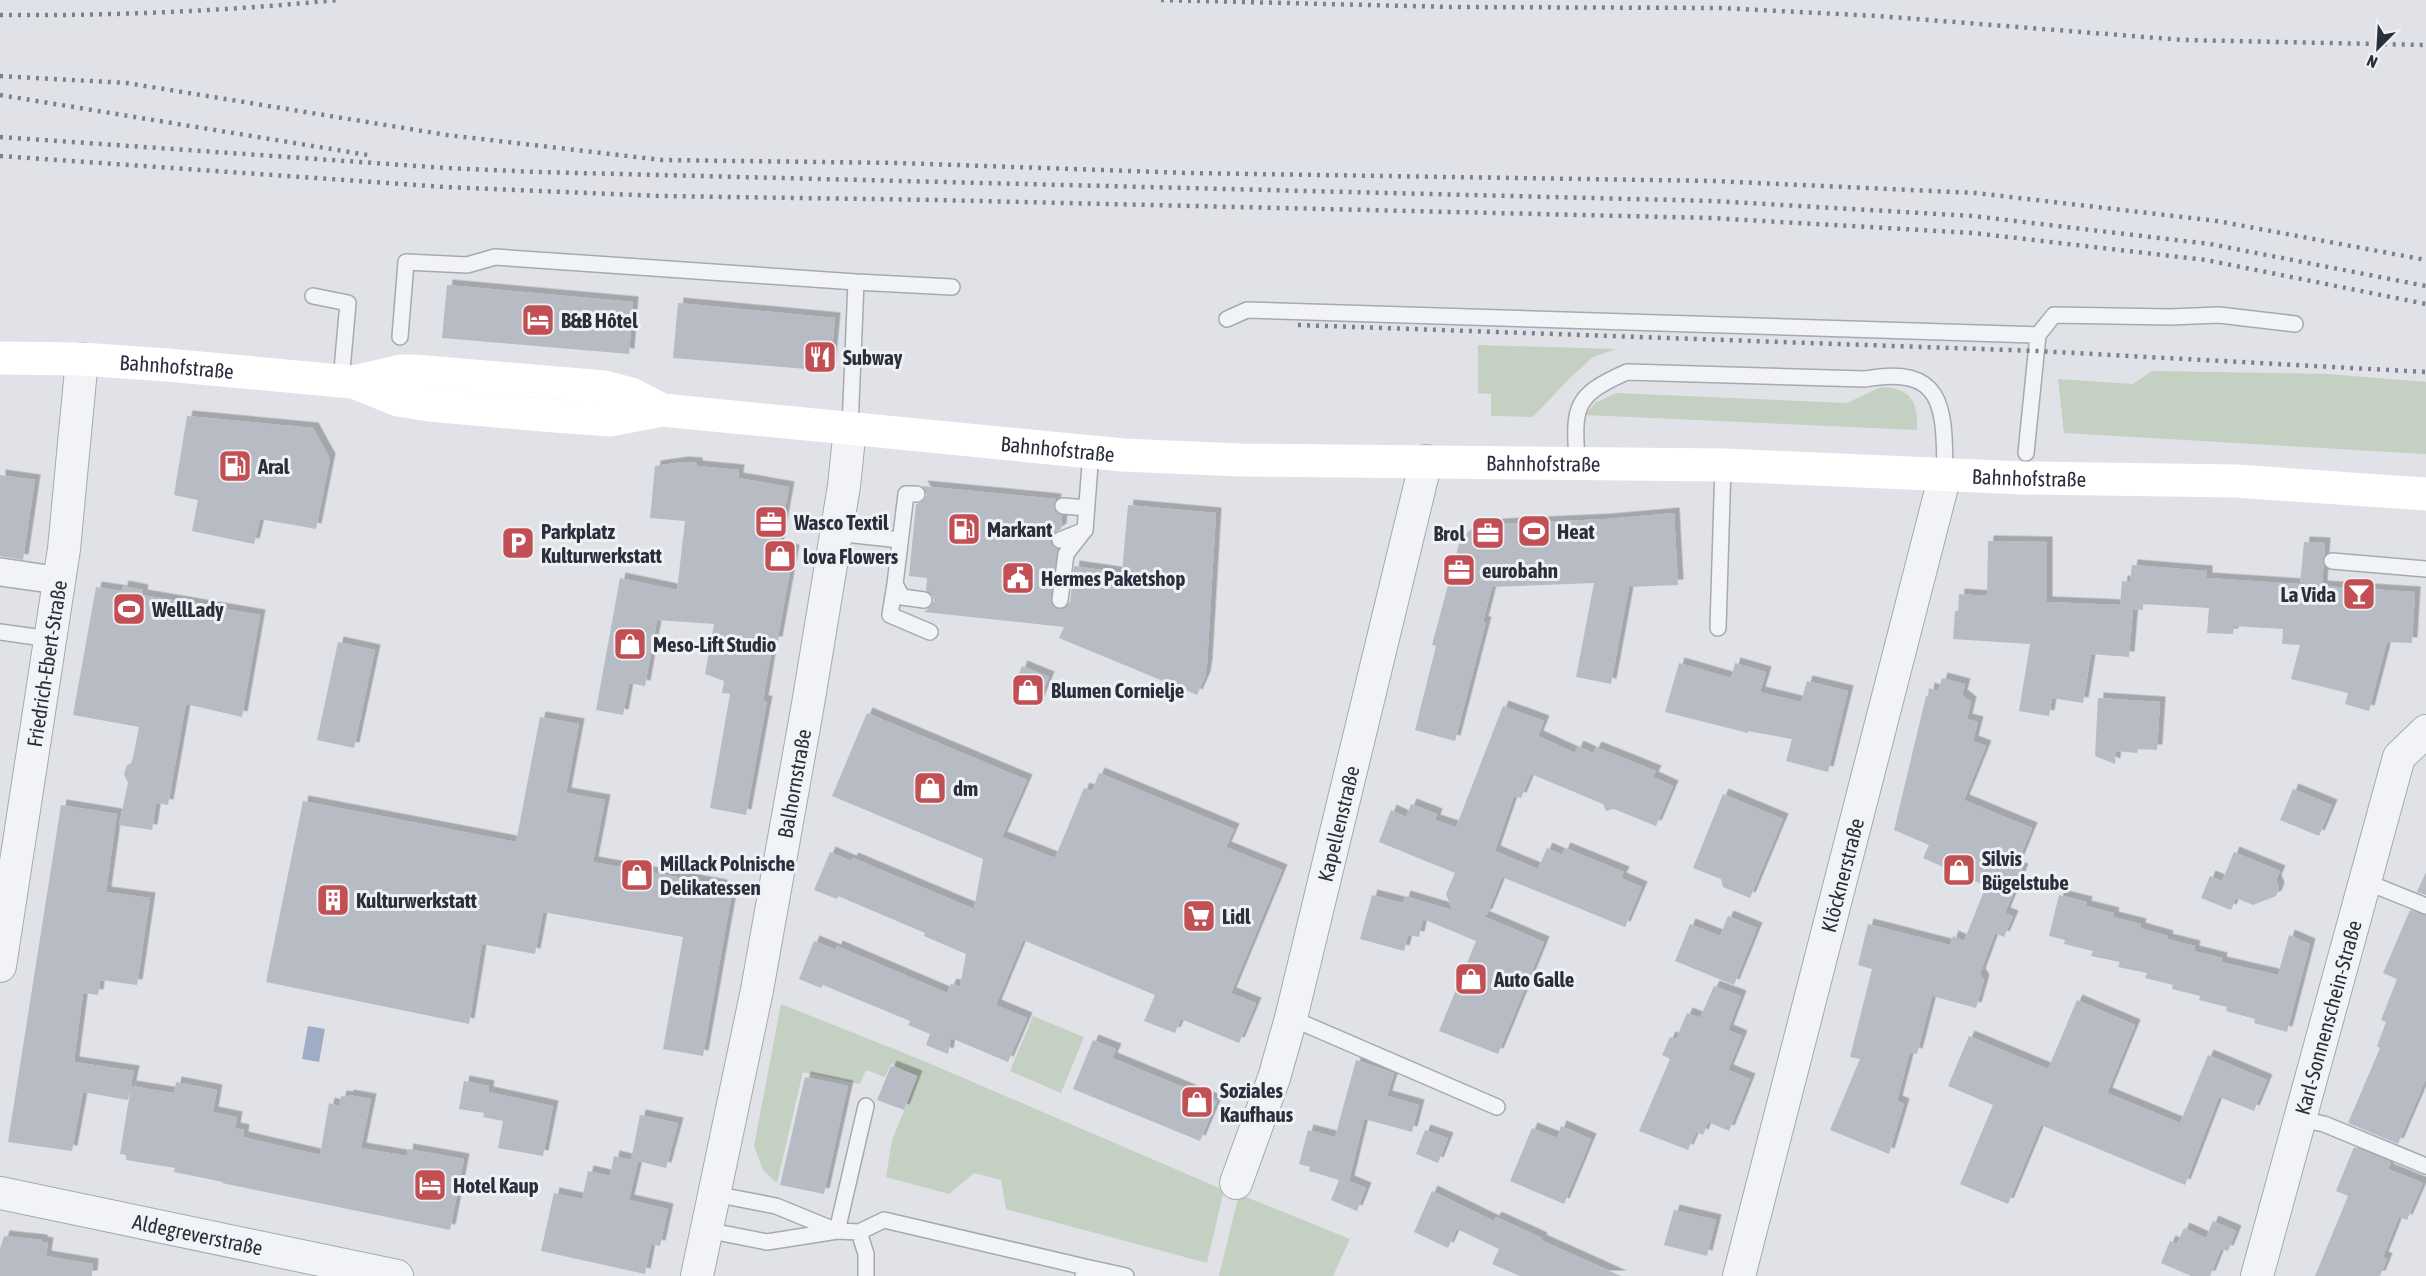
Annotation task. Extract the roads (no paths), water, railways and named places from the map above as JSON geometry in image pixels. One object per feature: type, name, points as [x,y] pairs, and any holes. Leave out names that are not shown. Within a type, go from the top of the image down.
[{"type":"main road","name":"Bahnhofstraße","points":[[0,358],[82,359],[167,364],[347,381],[398,400],[429,405],[610,420],[662,410],[1091,452],[1240,460],[1723,465],[1945,475],[2235,481],[2426,494]]},
{"type":"street","name":"Friedrich-Ebert-Straße","points":[[0,966],[59,580],[82,359]]},
{"type":"street","name":"Balhornstraße","points":[[697,1276],[757,990],[816,659],[847,466],[850,428]]},
{"type":"street","name":"Kapellenstraße","points":[[1236,1183],[1274,1078],[1292,1018],[1426,461]]},
{"type":"street","name":"Klöcknerstraße","points":[[1739,1276],[1945,475]]},
{"type":"street","name":"Karl-Sonnenschein-Straße","points":[[2257,1276],[2399,757],[2426,731]]},
{"type":"street","name":"Aldegreverstraße","points":[[0,1193],[397,1276]]},
{"type":"lane","points":[[400,337],[406,262],[467,265],[495,257],[952,287]]},
{"type":"lane","points":[[850,428],[856,282]]},
{"type":"lane","points":[[313,296],[348,303],[347,381]]},
{"type":"lane","points":[[1227,319],[1247,310],[2038,335]]},
{"type":"lane","points":[[2026,453],[2038,335],[2054,315],[2170,317],[2219,315],[2295,324]]},
{"type":"lane","points":[[1577,463],[1575,418],[1580,404],[1601,383],[1627,372],[1864,379],[1888,375],[1904,376],[1924,383],[1938,398],[1944,426],[1945,475]]},
{"type":"lane","points":[[1060,600],[1066,554],[1084,530],[1091,452]]},
{"type":"lane","points":[[1718,628],[1723,465]]},
{"type":"lane","points":[[917,495],[906,494],[908,524],[900,540],[904,560],[898,591],[890,615],[930,632]]},
{"type":"lane","points":[[1063,506],[1087,508]]},
{"type":"lane","points":[[1060,540],[1084,530]]},
{"type":"lane","points":[[836,533],[900,540]]},
{"type":"lane","points":[[2332,561],[2426,568]]},
{"type":"lane","points":[[0,566],[59,580]]},
{"type":"lane","points":[[0,578],[59,580]]},
{"type":"lane","points":[[898,591],[924,600]]},
{"type":"lane","points":[[0,632],[50,639]]},
{"type":"lane","points":[[2364,881],[2426,906]]},
{"type":"lane","points":[[1292,1018],[1497,1107]]},
{"type":"lane","points":[[837,1231],[866,1106]]},
{"type":"lane","points":[[2299,1119],[2324,1124],[2426,1166]]},
{"type":"lane","points":[[714,1194],[776,1206],[837,1231]]},
{"type":"lane","points":[[706,1230],[767,1242],[837,1231],[859,1232],[884,1220],[1084,1271],[1126,1276]]},
{"type":"lane","points":[[859,1232],[866,1254],[866,1276]]},
{"type":"water","points":[[308,1026],[325,1029],[319,1062],[302,1059]]},
{"type":"railway","points":[[0,15],[169,12],[337,0]]},
{"type":"railway","points":[[1161,0],[1451,7],[1720,8],[1878,16],[2183,40],[2426,45]]},
{"type":"railway","points":[[0,76],[127,83],[447,135],[662,160],[899,163],[1188,173],[1714,181],[1976,193],[2217,221],[2426,260]]},
{"type":"railway","points":[[0,95],[368,155]]},
{"type":"railway","points":[[0,137],[446,168],[538,172],[1713,201],[1973,216],[2210,244],[2426,286]]},
{"type":"railway","points":[[0,156],[445,187],[661,196],[1711,218],[1973,233],[2206,260],[2426,304]]},
{"type":"railway","points":[[1298,325],[2037,351],[2426,372]]},
{"type":"place","name":"B&B Hôtel","points":[[538,320]]},
{"type":"place","name":"Subway","points":[[820,357]]},
{"type":"place","name":"Aral","points":[[235,466]]},
{"type":"place","name":"Wasco Textil","points":[[771,522]]},
{"type":"place","name":"Markant","points":[[964,529]]},
{"type":"place","name":"Heat","points":[[1534,531]]},
{"type":"place","name":"Brol","points":[[1488,533]]},
{"type":"place","name":"Parkplatz Kulturwerkstatt","points":[[518,543]]},
{"type":"place","name":"lova Flowers","points":[[780,556]]},
{"type":"place","name":"eurobahn","points":[[1459,570]]},
{"type":"place","name":"Hermes Paketshop","points":[[1018,578]]},
{"type":"place","name":"La Vida","points":[[2359,594]]},
{"type":"place","name":"WellLady","points":[[129,609]]},
{"type":"place","name":"Meso-Lift Studio","points":[[630,644]]},
{"type":"place","name":"Blumen Cornielje","points":[[1028,690]]},
{"type":"place","name":"dm","points":[[930,788]]},
{"type":"place","name":"Silvis Bügelstube","points":[[1959,870]]},
{"type":"place","name":"Millack Polnische Delikatessen","points":[[637,875]]},
{"type":"place","name":"Kulturwerkstatt","points":[[333,900]]},
{"type":"place","name":"Lidl","points":[[1199,916]]},
{"type":"place","name":"Auto Galle","points":[[1471,979]]},
{"type":"place","name":"Soziales Kaufhaus","points":[[1197,1102]]},
{"type":"place","name":"Hotel Kaup","points":[[430,1185]]}]
